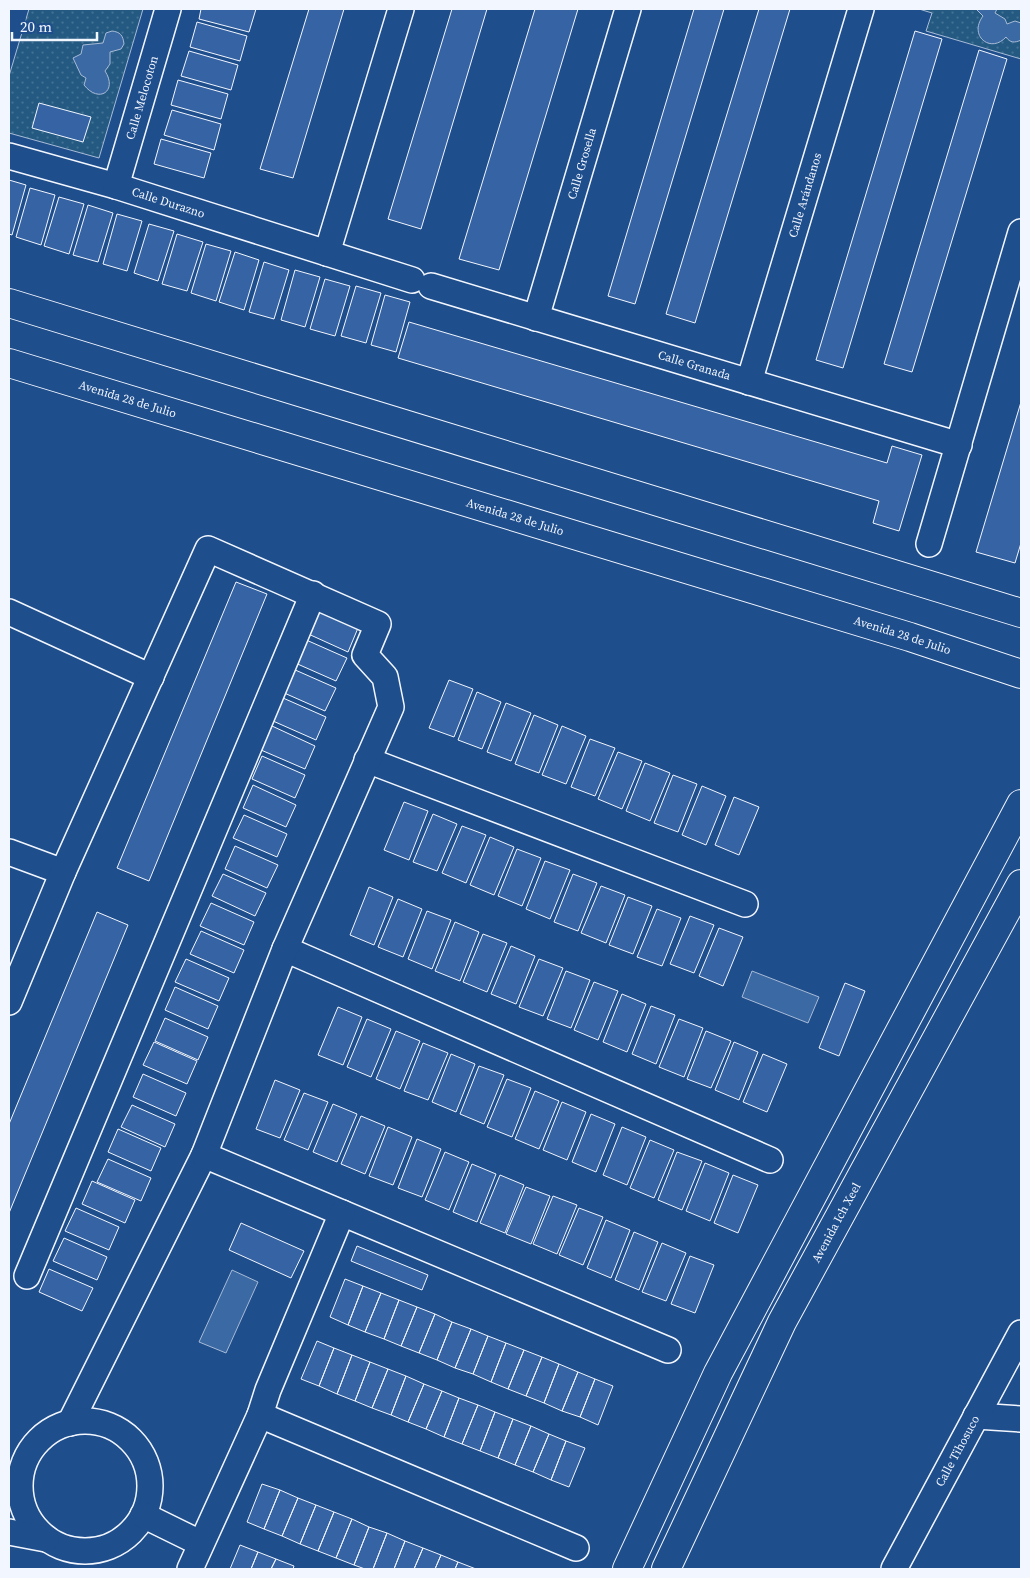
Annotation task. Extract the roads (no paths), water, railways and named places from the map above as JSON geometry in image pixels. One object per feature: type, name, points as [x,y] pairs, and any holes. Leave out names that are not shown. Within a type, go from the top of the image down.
[{"type":"main road","points":[[9,303],[1021,613]]},
{"type":"main road","name":"Avenida 28 de Julio","points":[[9,362],[901,634],[1021,674]]},
{"type":"main road","points":[[627,1569],[718,1373],[1021,804]]},
{"type":"main road","name":"Avenida Ich Xeel","points":[[666,1569],[782,1322],[1021,884]]},
{"type":"street","name":"Calle Melocoton","points":[[116,186],[168,9]]},
{"type":"street","points":[[327,253],[401,9]]},
{"type":"street","name":"Calle Grosella","points":[[536,318],[628,9]]},
{"type":"street","name":"Calle Arándanos","points":[[749,382],[861,9]]},
{"type":"street","name":"Calle Durazno","points":[[9,156],[116,186],[422,283]]},
{"type":"street","points":[[929,544],[1021,232]]},
{"type":"street","name":"Calle Granada","points":[[422,283],[959,445]]},
{"type":"street","points":[[9,1002],[63,872],[208,548],[378,624],[365,655],[386,677],[390,706],[285,950],[204,1154],[70,1423]]},
{"type":"street","points":[[27,1276],[313,594]]},
{"type":"street","points":[[9,612],[150,677]]},
{"type":"street","points":[[367,760],[745,904]]},
{"type":"street","points":[[9,852],[63,872]]},
{"type":"street","points":[[285,950],[770,1160]]},
{"type":"street","points":[[204,1154],[668,1350]]},
{"type":"street","points":[[190,1569],[200,1543],[260,1414],[268,1390],[342,1212]]},
{"type":"street","name":"Calle Tihosuco","points":[[894,1569],[1021,1333]]},
{"type":"street","points":[[260,1414],[576,1548]]},
{"type":"street","points":[[976,1416],[1021,1419]]},
{"type":"street","points":[[10,1535],[46,1539],[65,1548],[85,1551],[104,1548],[123,1539],[137,1525],[147,1505],[150,1482],[144,1460],[132,1442],[114,1428],[92,1422],[70,1423],[49,1432],[32,1448],[16,1471],[23,1508],[32,1525],[46,1539]]},
{"type":"street","points":[[143,1514],[200,1543]]}]
